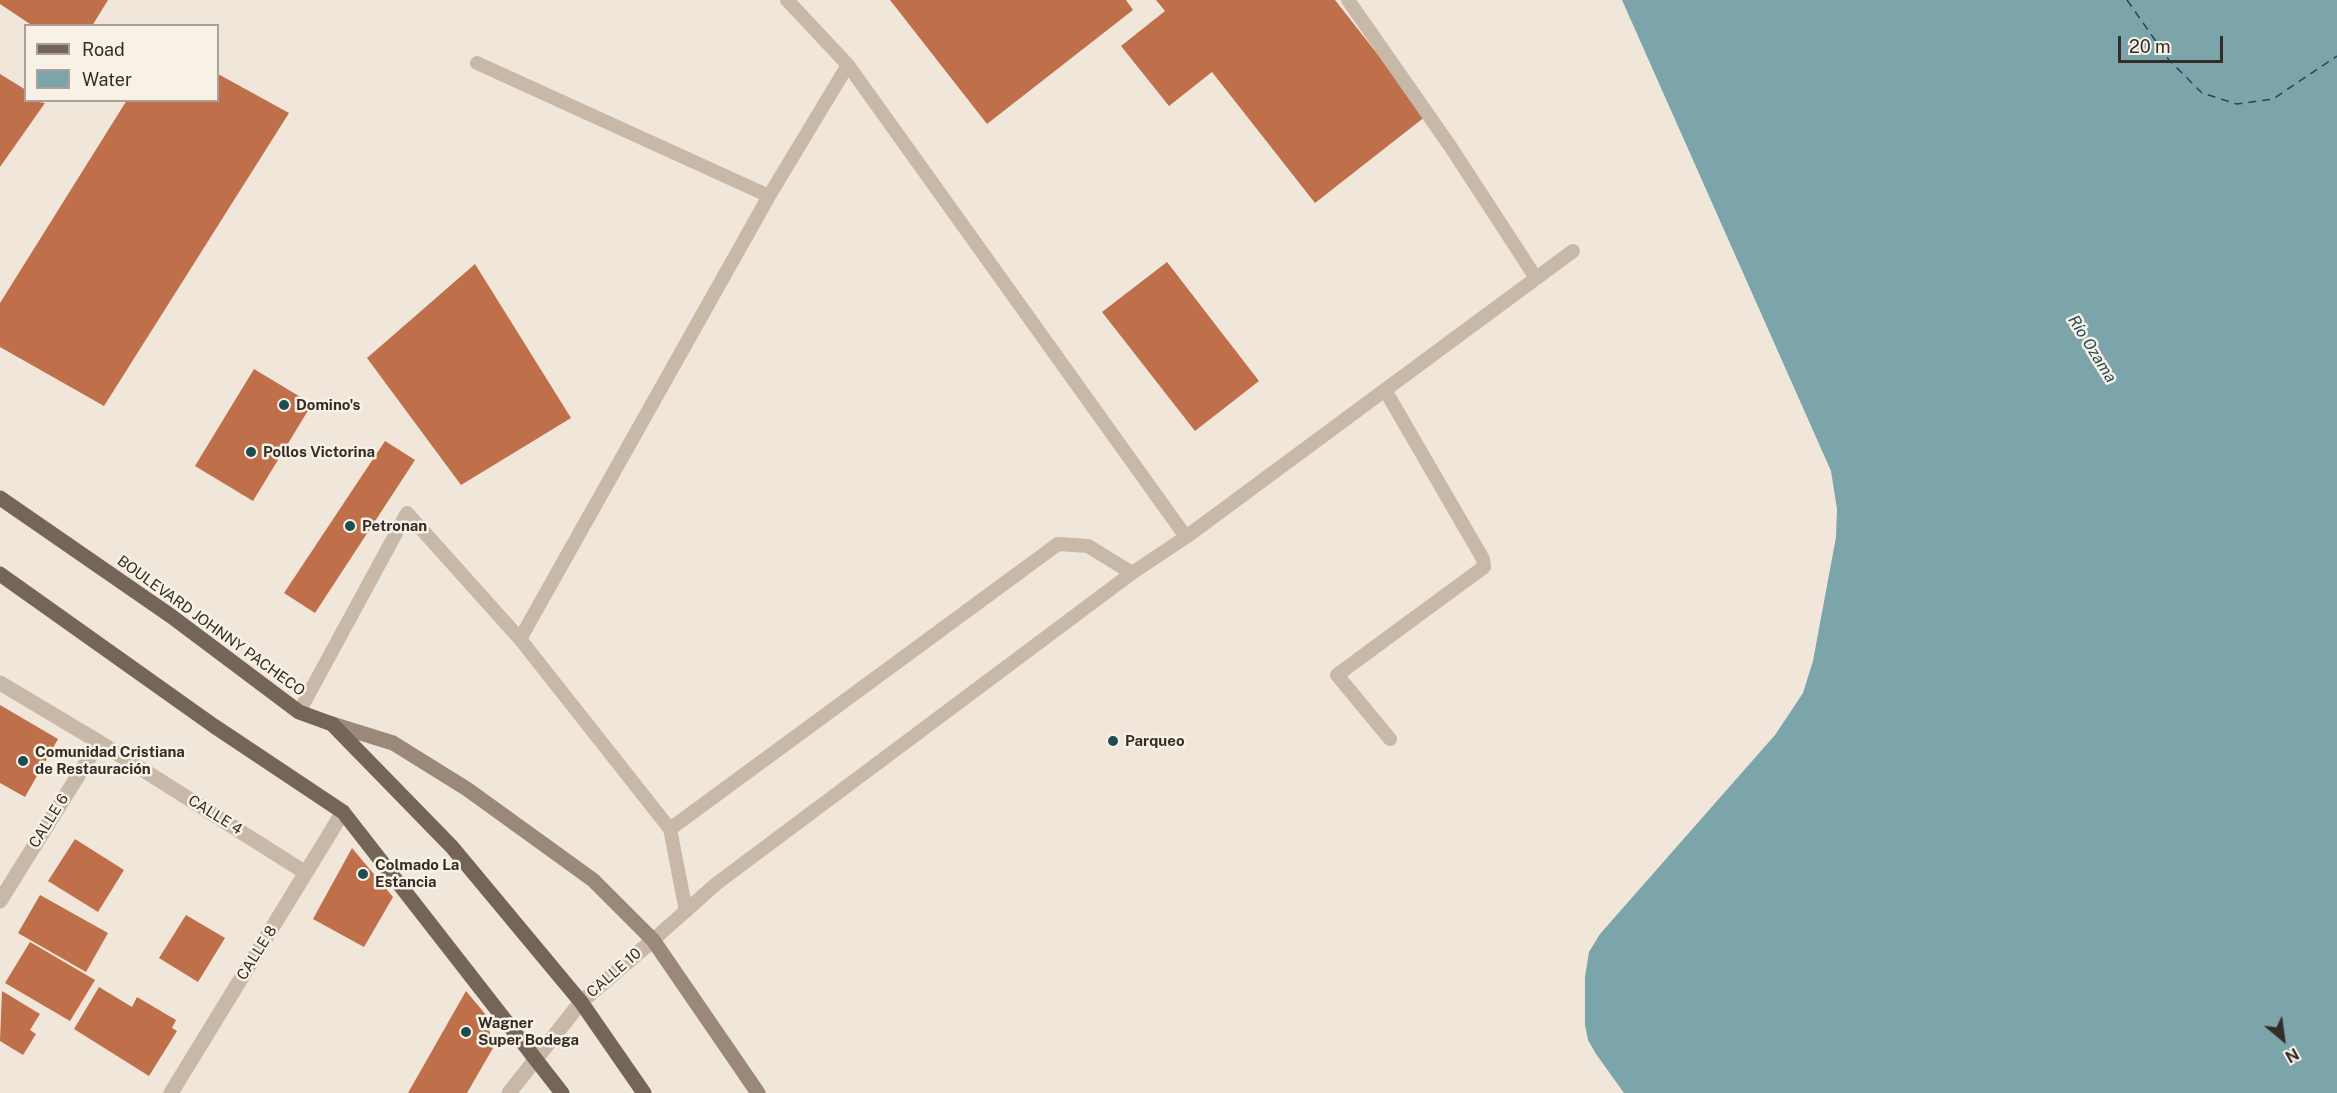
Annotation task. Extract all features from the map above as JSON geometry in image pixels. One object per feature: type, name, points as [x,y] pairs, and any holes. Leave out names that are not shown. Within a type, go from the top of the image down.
[{"type":"main road","name":"BOULEVARD JOHNNY PACHECO","points":[[0,498],[171,616],[298,712],[332,724],[452,847],[581,1002],[644,1093]]},
{"type":"main road","points":[[0,574],[214,726],[343,812],[536,1056],[562,1093]]},
{"type":"main road","points":[[332,724],[393,743],[467,789],[593,880],[653,940],[757,1092]]},
{"type":"street","name":"CALLE 4","points":[[0,683],[99,742],[306,873]]},
{"type":"street","name":"CALLE 6","points":[[0,901],[99,742]]},
{"type":"street","name":"CALLE 8","points":[[171,1093],[343,812]]},
{"type":"street","name":"CALLE 10","points":[[510,1093],[536,1056],[581,1002],[653,940]]},
{"type":"lane","points":[[787,0],[848,65],[1186,537]]},
{"type":"lane","points":[[1348,0],[1450,146],[1536,278]]},
{"type":"lane","points":[[477,63],[769,196]]},
{"type":"lane","points":[[520,639],[769,196],[848,65]]},
{"type":"lane","points":[[653,940],[726,877],[1132,573],[1186,537],[1573,251]]},
{"type":"lane","points":[[1385,390],[1483,559],[1484,567],[1337,675],[1390,739]]},
{"type":"lane","points":[[298,712],[407,513],[520,639],[670,829],[686,911]]},
{"type":"lane","points":[[670,829],[1058,544],[1088,546],[1132,573]]},
{"type":"water","name":"Río Ozama","points":[[1622,0],[2337,0],[2337,1093],[1624,1093],[1596,1054],[1588,1040],[1585,1025],[1585,977],[1589,952],[1600,934],[1775,735],[1803,693],[1813,661],[1836,537],[1837,509],[1831,471]]},
{"type":"building","points":[[0,0],[108,0],[93,24],[30,24],[0,4]]},
{"type":"building","points":[[890,0],[1126,0],[1133,10],[987,124]]},
{"type":"building","points":[[1156,0],[1335,0],[1426,116],[1315,203],[1212,72],[1169,106],[1121,46],[1165,11]]},
{"type":"building","points":[[0,74],[24,89],[24,102],[45,103],[0,167]]},
{"type":"building","points":[[219,75],[289,113],[104,406],[0,347],[0,303],[126,102],[219,102]]},
{"type":"building","points":[[1167,262],[1259,381],[1195,431],[1102,312]]},
{"type":"building","points":[[475,264],[571,418],[461,485],[367,358]]},
{"type":"building","points":[[254,369],[312,404],[253,501],[195,466]]},
{"type":"building","name":"Petronan","points":[[385,441],[415,460],[315,613],[284,593]]},
{"type":"building","name":"Comunidad Cristiana de Restauración","points":[[0,705],[58,739],[25,797],[0,783]]},
{"type":"building","points":[[75,839],[124,870],[98,912],[48,881]]},
{"type":"building","points":[[352,848],[393,897],[364,947],[313,919]]},
{"type":"building","points":[[40,895],[108,933],[86,972],[18,933]]},
{"type":"building","points":[[186,915],[225,938],[198,982],[159,958]]},
{"type":"building","points":[[30,942],[95,980],[70,1021],[5,983]]},
{"type":"building","points":[[99,987],[132,1007],[137,997],[176,1020],[172,1028],[177,1031],[149,1076],[74,1029]]},
{"type":"building","points":[[2,991],[40,1014],[30,1030],[36,1034],[23,1055],[0,1041]]},
{"type":"building","name":"Wagner Super Bodega","points":[[466,991],[486,1015],[493,1048],[467,1093],[408,1093]]},
{"type":"ferry route","points":[[2127,0],[2169,60],[2202,93],[2237,104],[2273,99],[2337,56]]},
{"type":"place","name":"Domino's","points":[[284,405]]},
{"type":"place","name":"Pollos Victorina","points":[[251,452]]},
{"type":"place","name":"Petronan","points":[[350,526]]},
{"type":"place","name":"Parqueo","points":[[1113,741]]},
{"type":"place","name":"Comunidad Cristiana de Restauración","points":[[23,761]]},
{"type":"place","name":"Colmado La Estancia","points":[[363,874]]},
{"type":"place","name":"Wagner Super Bodega","points":[[466,1032]]}]
